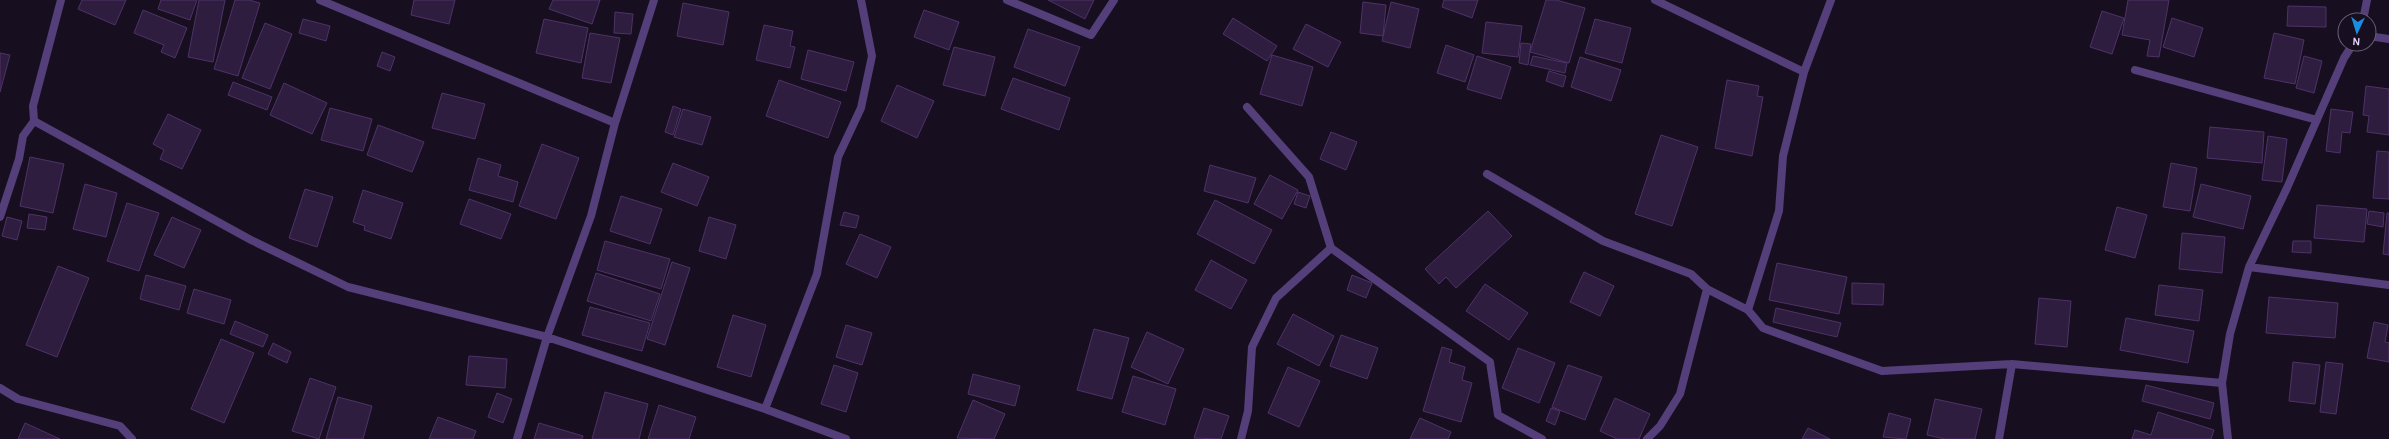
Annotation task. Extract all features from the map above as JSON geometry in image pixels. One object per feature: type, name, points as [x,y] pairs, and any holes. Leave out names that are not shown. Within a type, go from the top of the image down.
[{"type":"street","points":[[0,217],[19,159],[23,136],[34,121],[33,106],[61,0]]},
{"type":"street","points":[[320,0],[615,123]]},
{"type":"street","points":[[517,439],[547,336],[591,216],[615,123],[654,0]]},
{"type":"street","points":[[765,409],[817,274],[838,157],[861,108],[872,56],[861,0]]},
{"type":"street","points":[[1008,0],[1091,35],[1114,0]]},
{"type":"street","points":[[1655,0],[1804,72]]},
{"type":"street","points":[[1748,310],[1779,211],[1783,156],[1804,72],[1831,0]]},
{"type":"street","points":[[2364,12],[2367,0]]},
{"type":"street","points":[[2377,37],[2389,39]]},
{"type":"street","points":[[2228,439],[2222,383],[2230,334],[2249,267],[2348,52]]},
{"type":"street","points":[[2135,70],[2317,120]]},
{"type":"street","points":[[1247,107],[1309,177],[1331,248],[1490,362],[1498,415],[1542,439]]},
{"type":"street","points":[[34,121],[251,240],[348,287],[547,336],[765,409],[846,439]]},
{"type":"street","points":[[1487,174],[1603,241],[1691,274],[1707,289],[1748,310],[1763,328],[1882,371],[2012,364],[2222,383]]},
{"type":"street","points":[[1241,439],[1248,411],[1252,347],[1276,298],[1331,248]]},
{"type":"street","points":[[2249,267],[2389,285]]},
{"type":"street","points":[[1647,439],[1660,426],[1680,394],[1707,289]]},
{"type":"street","points":[[1999,439],[2012,364]]},
{"type":"street","points":[[0,388],[18,399],[120,426],[132,439]]},
{"type":"building","points":[[82,0],[126,0],[115,25],[78,9]]},
{"type":"building","points":[[161,0],[197,0],[190,20],[158,9]]},
{"type":"building","points":[[199,0],[225,0],[213,62],[188,57]]},
{"type":"building","points":[[235,0],[249,0],[260,3],[238,76],[214,69]]},
{"type":"building","points":[[414,0],[455,0],[449,24],[411,15]]},
{"type":"building","points":[[553,0],[600,0],[592,24],[549,9]]},
{"type":"building","points":[[1048,0],[1094,0],[1085,19]]},
{"type":"building","points":[[1444,0],[1478,0],[1472,18],[1442,7]]},
{"type":"building","points":[[1546,0],[1556,0],[1585,8],[1569,63],[1530,52]]},
{"type":"building","points":[[2128,0],[2169,0],[2159,57],[2147,56],[2150,40],[2122,35]]},
{"type":"building","points":[[1363,2],[1386,5],[1383,36],[1360,33]]},
{"type":"building","points":[[1391,2],[1419,9],[1410,48],[1382,41]]},
{"type":"building","points":[[683,3],[729,12],[723,45],[677,36]]},
{"type":"building","points":[[2288,6],[2326,7],[2326,27],[2287,26]]},
{"type":"building","points":[[143,10],[187,28],[175,58],[161,52],[164,45],[134,33]]},
{"type":"building","points":[[924,10],[959,22],[949,50],[914,37]]},
{"type":"building","points":[[2102,11],[2124,18],[2112,54],[2090,47]]},
{"type":"building","points":[[615,12],[633,14],[631,34],[614,33]]},
{"type":"building","points":[[1233,18],[1277,46],[1267,61],[1223,34]]},
{"type":"building","points":[[2172,18],[2203,28],[2194,57],[2163,47]]},
{"type":"building","points":[[303,19],[330,26],[326,41],[299,33]]},
{"type":"building","points":[[544,19],[588,28],[581,63],[536,53]]},
{"type":"building","points":[[1595,19],[1631,28],[1622,63],[1585,53]]},
{"type":"building","points":[[1486,22],[1522,26],[1518,57],[1482,53]]},
{"type":"building","points":[[265,23],[292,34],[270,89],[242,78]]},
{"type":"building","points":[[1306,24],[1341,42],[1328,67],[1293,49]]},
{"type":"building","points":[[764,25],[793,31],[790,46],[795,47],[790,68],[756,60]]},
{"type":"building","points":[[1028,29],[1080,47],[1065,86],[1014,67]]},
{"type":"building","points":[[590,33],[620,38],[611,83],[582,78]]},
{"type":"building","points":[[2274,33],[2304,40],[2295,84],[2264,78]]},
{"type":"building","points":[[1521,43],[1531,44],[1528,65],[1519,63]]},
{"type":"building","points":[[1446,45],[1474,55],[1465,82],[1437,73]]},
{"type":"building","points":[[954,47],[995,57],[985,96],[943,85]]},
{"type":"building","points":[[808,50],[854,62],[846,91],[801,79]]},
{"type":"building","points":[[382,52],[395,57],[390,71],[377,66]]},
{"type":"building","points":[[0,53],[10,55],[0,92]]},
{"type":"building","points":[[1272,55],[1313,67],[1302,106],[1260,94]]},
{"type":"building","points":[[1477,56],[1511,67],[1501,99],[1467,89]]},
{"type":"building","points":[[1533,56],[1567,63],[1565,73],[1530,65]]},
{"type":"building","points":[[2304,56],[2322,61],[2314,93],[2296,88]]},
{"type":"building","points":[[1580,57],[1621,70],[1611,101],[1571,87]]},
{"type":"building","points":[[1549,71],[1566,76],[1563,87],[1546,81]]},
{"type":"building","points":[[1013,78],[1070,98],[1059,130],[1001,109]]},
{"type":"building","points":[[779,80],[841,102],[828,138],[766,116]]},
{"type":"building","points":[[1727,80],[1759,86],[1757,96],[1763,97],[1752,156],[1715,148]]},
{"type":"building","points":[[233,82],[272,97],[267,110],[228,95]]},
{"type":"building","points":[[284,83],[327,103],[312,134],[270,115]]},
{"type":"building","points":[[897,85],[934,101],[917,138],[881,121]]},
{"type":"building","points":[[2366,86],[2389,89],[2389,135],[2367,132],[2369,116],[2363,115]]},
{"type":"building","points":[[442,93],[485,104],[475,139],[432,128]]},
{"type":"building","points":[[673,106],[681,109],[673,135],[665,132]]},
{"type":"building","points":[[330,108],[372,119],[363,151],[321,140]]},
{"type":"building","points":[[683,109],[711,117],[702,145],[674,137]]},
{"type":"building","points":[[2331,109],[2353,112],[2350,133],[2342,132],[2340,153],[2326,151]]},
{"type":"building","points":[[168,114],[201,130],[182,169],[160,159],[164,150],[153,144]]},
{"type":"building","points":[[378,125],[424,142],[412,172],[367,155]]},
{"type":"building","points":[[2210,127],[2264,132],[2262,163],[2207,158]]},
{"type":"building","points":[[1331,132],[1357,142],[1346,170],[1320,159]]},
{"type":"building","points":[[1661,135],[1698,147],[1672,226],[1635,214]]},
{"type":"building","points":[[2268,136],[2287,139],[2282,182],[2262,180]]},
{"type":"building","points":[[542,144],[579,158],[556,219],[519,206]]},
{"type":"building","points":[[2377,151],[2389,152],[2389,199],[2373,198]]},
{"type":"building","points":[[30,157],[64,164],[53,213],[20,206]]},
{"type":"building","points":[[478,158],[501,165],[498,176],[518,182],[513,202],[469,190]]},
{"type":"building","points":[[673,163],[709,177],[697,206],[661,192]]},
{"type":"building","points":[[2171,163],[2197,168],[2190,211],[2163,207]]},
{"type":"building","points":[[1210,165],[1256,178],[1248,203],[1204,191]]},
{"type":"building","points":[[1270,175],[1298,190],[1282,219],[1254,204]]},
{"type":"building","points":[[85,184],[117,193],[106,237],[73,229]]},
{"type":"building","points":[[2201,184],[2251,196],[2243,229],[2193,217]]},
{"type":"building","points":[[305,189],[333,197],[317,247],[289,238]]},
{"type":"building","points":[[363,190],[403,203],[391,239],[364,230],[365,226],[353,222]]},
{"type":"building","points":[[1298,192],[1310,196],[1306,208],[1294,204]]},
{"type":"building","points":[[621,196],[662,209],[650,244],[610,231]]},
{"type":"building","points":[[469,199],[511,214],[501,239],[460,224]]},
{"type":"building","points":[[1215,200],[1272,230],[1254,264],[1197,234]]},
{"type":"building","points":[[127,203],[159,213],[139,271],[107,261]]},
{"type":"building","points":[[2317,205],[2367,209],[2364,242],[2314,238]]},
{"type":"building","points":[[2117,207],[2147,215],[2135,258],[2105,250]]},
{"type":"building","points":[[1488,211],[1512,236],[1456,288],[1446,277],[1439,284],[1425,269]]},
{"type":"building","points":[[2369,211],[2384,213],[2383,227],[2367,224]]},
{"type":"building","points":[[844,212],[859,216],[856,228],[840,225]]},
{"type":"building","points":[[2387,213],[2389,213],[2389,255],[2383,254]]},
{"type":"building","points":[[29,214],[47,217],[45,230],[27,228]]},
{"type":"building","points":[[7,217],[22,221],[17,240],[2,236]]},
{"type":"building","points":[[172,217],[201,230],[184,268],[154,255]]},
{"type":"building","points":[[709,217],[736,225],[726,259],[699,251]]},
{"type":"building","points":[[2182,233],[2225,237],[2222,273],[2179,269]]},
{"type":"building","points":[[860,234],[891,247],[877,278],[846,264]]},
{"type":"building","points":[[605,241],[670,259],[661,289],[597,270]]},
{"type":"building","points":[[2293,241],[2311,241],[2311,253],[2292,252]]},
{"type":"building","points":[[1211,260],[1247,280],[1231,309],[1195,290]]},
{"type":"building","points":[[672,262],[690,268],[665,345],[647,339]]},
{"type":"building","points":[[1777,263],[1847,277],[1839,314],[1769,300]]},
{"type":"building","points":[[58,266],[89,278],[57,357],[26,345]]},
{"type":"building","points":[[1584,272],[1614,286],[1600,316],[1570,302]]},
{"type":"building","points":[[596,273],[660,294],[651,321],[587,301]]},
{"type":"building","points":[[146,275],[186,286],[179,310],[140,299]]},
{"type":"building","points":[[1352,275],[1372,283],[1366,298],[1347,290]]},
{"type":"building","points":[[1852,283],[1884,284],[1883,305],[1852,304]]},
{"type":"building","points":[[1485,284],[1528,313],[1509,340],[1466,311]]},
{"type":"building","points":[[2159,285],[2203,290],[2199,321],[2155,315]]},
{"type":"building","points":[[194,289],[231,300],[224,324],[187,313]]},
{"type":"building","points":[[2269,297],[2338,303],[2335,338],[2266,333]]},
{"type":"building","points":[[2039,298],[2071,301],[2067,347],[2035,344]]},
{"type":"building","points":[[590,307],[650,323],[642,351],[582,335]]},
{"type":"building","points":[[1776,308],[1841,323],[1837,337],[1773,322]]},
{"type":"building","points":[[1293,314],[1334,336],[1319,366],[1277,344]]},
{"type":"building","points":[[733,315],[766,325],[751,377],[717,367]]},
{"type":"building","points":[[2126,318],[2194,331],[2188,363],[2120,350]]},
{"type":"building","points":[[235,321],[268,335],[263,347],[230,334]]},
{"type":"building","points":[[2374,322],[2388,325],[2385,342],[2389,343],[2389,362],[2367,358]]},
{"type":"building","points":[[846,325],[872,333],[862,365],[836,357]]},
{"type":"building","points":[[1094,329],[1129,338],[1112,399],[1077,390]]},
{"type":"building","points":[[1147,332],[1184,349],[1168,384],[1131,367]]},
{"type":"building","points":[[1341,335],[1378,348],[1367,379],[1330,366]]},
{"type":"building","points":[[221,339],[254,353],[224,423],[191,409]]},
{"type":"building","points":[[273,343],[291,352],[287,363],[268,354]]},
{"type":"building","points":[[1442,347],[1452,350],[1449,362],[1465,367],[1462,380],[1472,383],[1461,422],[1423,411]]},
{"type":"building","points":[[1518,348],[1555,363],[1539,403],[1502,388]]},
{"type":"building","points":[[469,356],[507,359],[505,388],[466,385]]},
{"type":"building","points":[[2293,362],[2320,365],[2315,404],[2289,401]]},
{"type":"building","points":[[2326,362],[2343,364],[2336,414],[2320,412]]},
{"type":"building","points":[[834,365],[858,373],[846,412],[821,404]]},
{"type":"building","points":[[1568,365],[1602,377],[1585,420],[1552,407]]},
{"type":"building","points":[[1288,367],[1320,381],[1299,427],[1268,413]]},
{"type":"building","points":[[973,374],[1020,386],[1015,406],[968,394]]},
{"type":"building","points":[[1133,376],[1176,389],[1165,425],[1122,412]]},
{"type":"building","points":[[310,378],[336,387],[319,439],[292,431]]},
{"type":"building","points":[[2146,385],[2214,403],[2210,419],[2142,401]]},
{"type":"building","points":[[605,392],[648,404],[639,439],[592,439]]},
{"type":"building","points":[[497,393],[512,399],[503,423],[488,417]]},
{"type":"building","points":[[338,397],[372,406],[363,439],[326,439]]},
{"type":"building","points":[[1615,398],[1650,414],[1639,439],[1617,439],[1600,431]]},
{"type":"building","points":[[1935,399],[1982,409],[1975,439],[1945,439],[1927,435]]},
{"type":"building","points":[[973,400],[1005,414],[994,439],[957,438]]},
{"type":"building","points":[[659,405],[696,417],[689,439],[648,439]]},
{"type":"building","points":[[1204,408],[1229,416],[1221,439],[1194,438]]},
{"type":"building","points":[[1551,408],[1560,411],[1555,425],[1546,421]]},
{"type":"building","points":[[2158,412],[2214,430],[2211,439],[2132,439],[2135,430],[2151,435]]},
{"type":"building","points":[[1889,413],[1911,419],[1906,439],[1883,437]]},
{"type":"building","points":[[438,417],[476,431],[473,439],[429,439]]},
{"type":"building","points":[[1420,418],[1451,432],[1448,439],[1410,439]]},
{"type":"building","points":[[25,423],[60,439],[18,439]]},
{"type":"building","points":[[539,423],[583,436],[582,439],[534,439]]},
{"type":"building","points":[[1808,428],[1830,439],[1802,439]]}]
